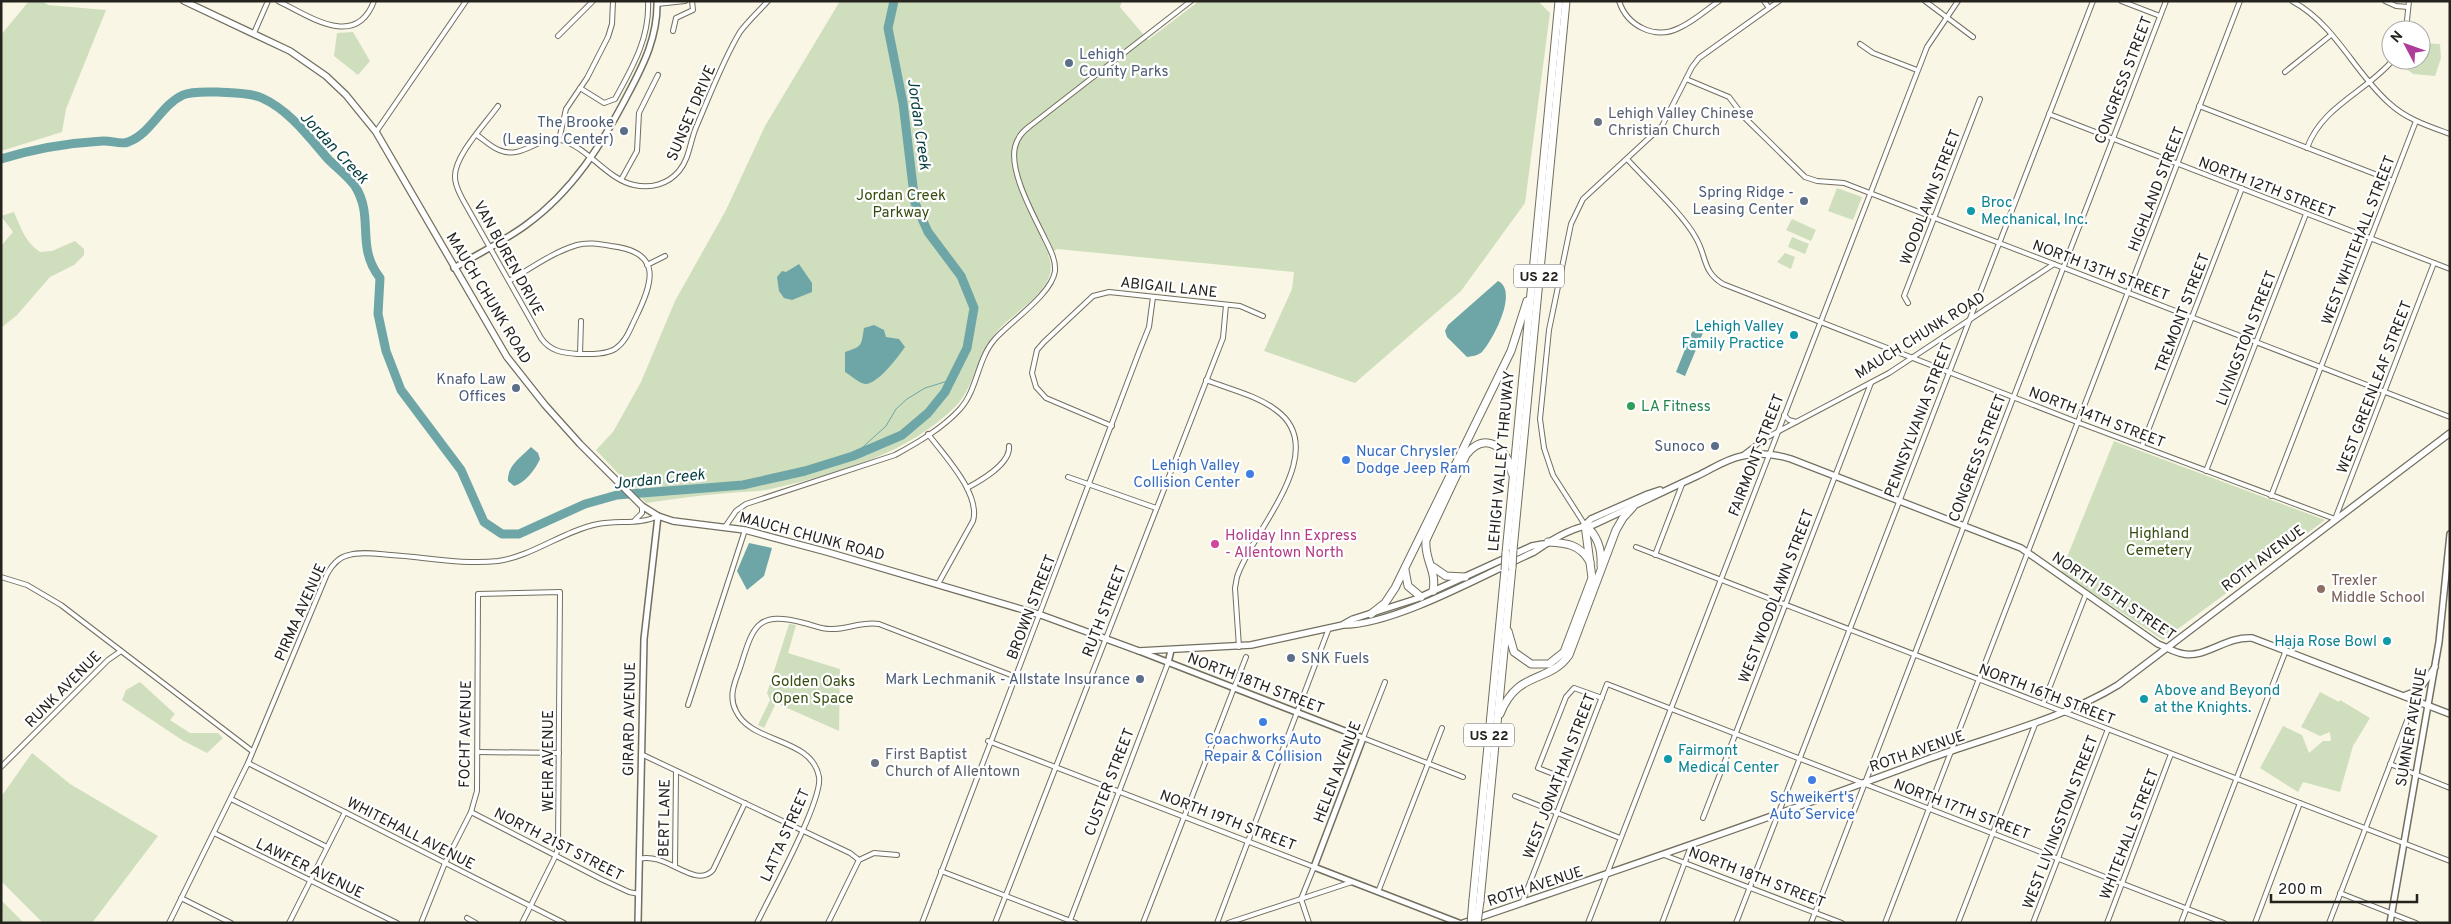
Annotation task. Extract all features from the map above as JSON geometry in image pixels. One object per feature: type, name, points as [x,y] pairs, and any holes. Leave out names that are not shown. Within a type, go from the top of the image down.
[{"type":"highway","name":"LEHIGH VALLEY THRUWAY","points":[[1510,552],[1513,480],[1559,1]]},
{"type":"highway","name":"LEHIGH VALLEY THRUWAY","points":[[1478,923],[1476,900],[1566,1]]},
{"type":"highway","points":[[1371,614],[1391,596],[1406,567],[1511,351],[1532,283]]},
{"type":"highway","points":[[1433,591],[1435,578],[1425,547],[1429,531],[1470,451],[1482,444],[1500,448],[1508,457],[1513,480]]},
{"type":"highway","points":[[1497,721],[1506,700],[1514,690],[1524,682],[1558,666],[1570,655],[1618,526],[1633,506]]},
{"type":"highway","points":[[1506,623],[1511,645],[1519,657],[1535,665],[1545,665],[1555,661],[1568,645],[1591,582],[1592,566],[1585,525]]},
{"type":"highway","points":[[1585,525],[1594,534],[1600,547],[1600,576]]},
{"type":"highway","points":[[1548,542],[1565,543],[1577,548],[1587,556],[1592,566]]},
{"type":"highway","points":[[1431,564],[1446,576],[1465,577]]},
{"type":"highway","points":[[1406,567],[1405,578],[1408,586],[1421,597]]},
{"type":"highway","name":"LEHIGH VALLEY THRUWAY","points":[[1471,923],[1476,900],[1497,721],[1506,623],[1508,568]]},
{"type":"main road","name":"MAUCH CHUNK ROAD","points":[[184,1],[290,51],[326,76],[355,105],[376,132],[488,327],[527,383],[563,425],[642,506],[658,516],[672,521],[725,526],[745,530],[1041,615]]},
{"type":"main road","name":"ROTH AVENUE","points":[[1463,923],[1606,876],[1778,815],[1864,782],[2036,721],[2107,691],[2450,433]]},
{"type":"main road","name":"MAUCH CHUNK ROAD","points":[[1139,651],[1239,647],[1343,624],[1421,597],[1532,546],[1548,542],[1585,525],[1591,519],[1648,494],[1684,482],[1743,456],[1768,454]]},
{"type":"main road","name":"NORTH 15TH STREET","points":[[1768,454],[1792,459],[2021,548],[2165,647],[2188,655],[2232,639],[2260,640],[2450,714]]},
{"type":"main road","name":"MAUCH CHUNK ROAD","points":[[1585,525],[1594,525],[1666,489]]},
{"type":"main road","name":"MAUCH CHUNK ROAD","points":[[1343,624],[1355,625],[1390,615],[1429,600],[1534,552],[1548,542]]},
{"type":"main road","points":[[1421,597],[1429,600],[1433,591]]},
{"type":"main road","name":"NORTH 18TH STREET","points":[[1041,615],[1139,651]]},
{"type":"main road","points":[[2404,696],[2414,694],[2419,690],[2434,666]]},
{"type":"street","points":[[254,33],[268,1]]},
{"type":"street","points":[[278,1],[330,26],[343,27],[360,21],[368,13],[374,1]]},
{"type":"street","points":[[376,132],[466,1]]},
{"type":"street","points":[[558,36],[593,1]]},
{"type":"street","points":[[477,135],[498,150],[511,153],[524,151],[548,140],[560,140],[564,116],[608,37],[612,24],[613,1]]},
{"type":"street","points":[[580,88],[604,103],[609,103],[615,99],[642,44],[648,1]]},
{"type":"street","points":[[454,268],[526,225],[548,208],[573,182],[607,134],[646,60],[654,36],[657,2],[685,1]]},
{"type":"street","points":[[673,31],[676,18],[693,10],[692,1]]},
{"type":"street","name":"SUNSET DRIVE","points":[[560,140],[570,144],[621,180],[640,186],[652,186],[669,180],[680,169],[688,156],[696,126],[738,36],[768,1]]},
{"type":"street","points":[[725,526],[736,511],[746,504],[884,460],[902,452],[956,413],[966,402],[990,346],[1050,284],[1055,269],[1052,254],[1032,211],[1015,167],[1014,154],[1017,141],[1030,126],[1191,1]]},
{"type":"street","points":[[1619,1],[1626,16],[1632,22],[1644,30],[1665,33],[1683,26],[1719,1]]},
{"type":"street","points":[[1764,1],[1769,8]]},
{"type":"street","points":[[1585,525],[1557,484],[1546,457],[1540,419],[1542,378],[1549,330],[1573,218],[1583,199],[1662,126],[1692,67],[1706,52],[1779,1]]},
{"type":"street","points":[[1925,1],[1973,37]]},
{"type":"street","name":"FAIRMONT STREET","points":[[1588,923],[1917,70],[1927,47],[1958,1]]},
{"type":"street","name":"PENNSYLVANIA STREET","points":[[1736,923],[1998,242],[2093,1]]},
{"type":"street","points":[[2121,1],[2160,16]]},
{"type":"street","name":"CONGRESS STREET","points":[[1811,923],[2166,1]]},
{"type":"street","name":"HIGHLAND STREET","points":[[1979,679],[2240,1]]},
{"type":"street","points":[[2292,1],[2316,17],[2388,103],[2416,121],[2450,134]]},
{"type":"street","points":[[2385,1],[2396,6],[2408,7]]},
{"type":"street","points":[[2407,20],[2409,1]]},
{"type":"street","points":[[2285,72],[2331,35]]},
{"type":"street","points":[[1860,44],[1873,53],[1917,70]]},
{"type":"street","points":[[2307,148],[2321,122],[2382,70]]},
{"type":"street","points":[[621,180],[637,151],[639,112],[658,75]]},
{"type":"street","name":"NORTH 13TH STREET","points":[[1686,79],[1729,97],[1744,117],[1805,177],[1817,181],[1844,183],[2450,417]]},
{"type":"street","name":"WOODLAWN STREET","points":[[1908,303],[1904,296],[1980,100]]},
{"type":"street","name":"VAN BUREN DRIVE","points":[[498,106],[457,163],[455,182],[509,281],[547,345],[558,352],[580,354],[599,354],[612,350],[626,338],[649,290],[651,279],[647,265]]},
{"type":"street","points":[[2199,106],[2393,181]]},
{"type":"street","name":"NORTH 12TH STREET","points":[[2049,114],[2450,269]]},
{"type":"street","name":"WEST WHITEHALL STREET","points":[[2321,368],[2416,121]]},
{"type":"street","name":"NORTH 14TH STREET","points":[[1627,159],[1694,234],[1705,264],[1716,280],[2077,422],[2335,519]]},
{"type":"street","name":"TREMONT STREET","points":[[2142,446],[2242,188]]},
{"type":"street","name":"LIVINGSTON STREET","points":[[2206,471],[2306,214]]},
{"type":"street","points":[[509,281],[570,248],[584,244],[628,248],[638,254],[647,265],[665,256]]},
{"type":"street","name":"WEST GREENLEAF STREET","points":[[2335,519],[2434,263]]},
{"type":"street","name":"MAUCH CHUNK ROAD","points":[[1743,456],[1759,442],[1871,383],[2054,264]]},
{"type":"street","name":"ABIGAIL LANE","points":[[1112,426],[1046,398],[1036,387],[1032,373],[1033,360],[1037,350],[1093,296],[1109,292],[1240,306],[1263,316]]},
{"type":"street","name":"BROWN STREET","points":[[922,923],[1112,426],[1148,327],[1153,297]]},
{"type":"street","name":"RUTH STREET","points":[[995,923],[1222,338],[1226,305]]},
{"type":"street","points":[[580,354],[581,320]]},
{"type":"street","points":[[2271,496],[2321,368]]},
{"type":"street","points":[[1206,380],[1253,397],[1272,407],[1290,425],[1296,439],[1297,454],[1289,479],[1236,577],[1239,647]]},
{"type":"street","name":"WEST WOODLAWN STREET","points":[[1703,818],[1871,383]]},
{"type":"street","points":[[1784,415],[1789,420],[1796,422]]},
{"type":"street","points":[[928,434],[967,488],[974,504],[973,521],[938,584]]},
{"type":"street","points":[[967,488],[983,478],[1006,458],[1009,446]]},
{"type":"street","points":[[1068,477],[1156,508]]},
{"type":"street","points":[[1655,555],[1684,482]]},
{"type":"street","points":[[632,520],[642,513],[642,506]]},
{"type":"street","name":"PIRMA AVENUE","points":[[169,923],[248,763],[327,574],[338,559],[349,554],[369,554],[464,560],[499,560],[520,555],[585,527],[632,520],[648,521],[658,516]]},
{"type":"street","name":"GIRARD AVENUE","points":[[638,923],[644,639],[658,516]]},
{"type":"street","points":[[688,705],[745,530]]},
{"type":"street","name":"SUMNER AVENUE","points":[[2390,923],[2444,612],[2450,534]]},
{"type":"street","name":"NORTH 16TH STREET","points":[[1636,547],[2450,861]]},
{"type":"street","points":[[1,577],[27,585],[61,605],[252,751]]},
{"type":"street","name":"WEHR AVENUE","points":[[478,594],[560,592],[559,818],[556,855],[522,923]]},
{"type":"street","name":"FOCHT AVENUE","points":[[421,923],[445,862],[470,812],[477,791],[478,594]]},
{"type":"street","points":[[2043,704],[2086,594]]},
{"type":"street","name":"LATTA STREET","points":[[757,922],[802,830],[819,790],[816,769],[804,754],[743,721],[736,712],[732,699],[734,686],[750,638],[762,623],[773,618],[785,618],[829,629],[866,623],[878,624],[1016,677]]},
{"type":"street","points":[[1217,923],[1330,628]]},
{"type":"street","name":"CUSTER STREET","points":[[1069,922],[1168,663],[1171,650]]},
{"type":"street","points":[[2181,923],[2286,650]]},
{"type":"street","name":"RUNK AVENUE","points":[[1,767],[108,660],[121,651]]},
{"type":"street","name":"NORTH 18TH STREET","points":[[1139,651],[1463,777]]},
{"type":"street","points":[[1143,923],[1246,657]]},
{"type":"street","points":[[1885,923],[1979,679]]},
{"type":"street","name":"HELEN AVENUE","points":[[1301,899],[1385,682]]},
{"type":"street","name":"NORTH 17TH STREET","points":[[1607,684],[2224,923]]},
{"type":"street","name":"WEST JONATHAN STREET","points":[[1522,904],[1607,684]]},
{"type":"street","points":[[1569,780],[1538,768],[1571,690],[1574,688],[1602,698]]},
{"type":"street","points":[[2329,923],[2415,700]]},
{"type":"street","points":[[1958,923],[2036,721]]},
{"type":"street","points":[[1378,892],[1442,728]]},
{"type":"street","name":"WEST LIVINGSTON STREET","points":[[2033,923],[2108,729]]},
{"type":"street","name":"NORTH 19TH STREET","points":[[990,741],[1458,923]]},
{"type":"street","points":[[478,752],[559,753]]},
{"type":"street","points":[[641,754],[802,830],[859,860]]},
{"type":"street","name":"WHITEHALL STREET","points":[[2107,923],[2172,754]]},
{"type":"street","name":"WHITEHALL AVENUE","points":[[248,763],[564,923]]},
{"type":"street","points":[[2390,764],[2450,788]]},
{"type":"street","name":"BERT LANE","points":[[675,866],[676,771]]},
{"type":"street","points":[[1515,796],[1620,838]]},
{"type":"street","points":[[231,799],[327,847]]},
{"type":"street","points":[[2255,923],[2300,803]]},
{"type":"street","points":[[639,859],[655,857],[696,877],[702,877],[710,873],[745,804]]},
{"type":"street","points":[[289,923],[345,812]]},
{"type":"street","name":"NORTH 21ST STREET","points":[[470,812],[629,892],[639,894]]},
{"type":"street","name":"LAWFER AVENUE","points":[[214,833],[397,923]]},
{"type":"street","points":[[1662,923],[1691,846]]},
{"type":"street","points":[[828,923],[859,860],[874,853],[897,855]]},
{"type":"street","name":"NORTH 18TH STREET","points":[[1663,855],[1842,923]]},
{"type":"street","points":[[941,871],[1069,922],[1076,923]]},
{"type":"street","points":[[1228,923],[1352,882]]},
{"type":"street","points":[[2340,893],[2416,923]]},
{"type":"street","points":[[181,898],[231,923]]},
{"type":"street","points":[[1301,899],[1309,923]]},
{"type":"street","points":[[467,918],[476,923]]},
{"type":"street","points":[[757,922],[764,923]]},
{"type":"green space","points":[[29,1],[42,1],[48,5],[106,10],[66,109],[62,132],[1,151],[1,35]]},
{"type":"green space","name":"Jordan Creek Parkway","points":[[840,1],[1122,1],[1120,7],[1148,40],[1199,1],[1538,1],[1550,13],[1525,203],[1461,291],[1355,383],[1264,351],[1292,289],[1294,272],[1057,249],[1048,255],[1051,266],[1044,286],[994,336],[987,346],[962,399],[937,423],[916,437],[871,459],[823,476],[799,482],[764,490],[646,503],[596,450],[613,432],[641,382],[675,301],[726,210],[765,126]]},
{"type":"green space","points":[[353,32],[370,61],[358,75],[334,56],[337,33]]},
{"type":"green space","points":[[2431,44],[2440,44],[2441,58],[2435,76],[2413,74],[2408,70],[2431,70]]},
{"type":"green space","points":[[1837,188],[1862,197],[1853,220],[1828,211]]},
{"type":"green space","points":[[14,212],[27,239],[40,252],[52,251],[75,241],[84,249],[84,255],[74,265],[50,277],[17,315],[1,328],[1,246],[13,232],[1,216]]},
{"type":"green space","points":[[1792,219],[1816,230],[1811,241],[1786,230]]},
{"type":"green space","points":[[1792,237],[1809,244],[1805,254],[1788,247]]},
{"type":"green space","points":[[1785,253],[1795,257],[1791,269],[1777,262]]},
{"type":"green space","name":"Highland Cemetery","points":[[2114,441],[2325,520],[2163,640],[2061,572]]},
{"type":"green space","name":"Golden Oaks Open Space","points":[[789,624],[796,625],[788,653],[840,669],[839,731],[776,703],[764,728],[758,725],[770,700],[767,693]]},
{"type":"green space","points":[[140,682],[175,714],[170,720],[190,733],[218,733],[223,738],[207,753],[182,740],[122,700],[126,690]]},
{"type":"green space","points":[[2320,692],[2339,702],[2340,700],[2370,718],[2353,746],[2340,792],[2303,782],[2298,792],[2260,768],[2283,726],[2302,735],[2309,753],[2323,741],[2331,741],[2330,732],[2320,736],[2301,727]]},
{"type":"green space","points":[[32,753],[70,784],[158,836],[92,923],[43,923],[1,881],[1,797]]},
{"type":"green space","points":[[1,900],[24,923],[1,923]]},
{"type":"water","points":[[799,264],[812,283],[812,292],[792,300],[784,298],[779,291],[777,277],[782,271],[786,272]]},
{"type":"water","points":[[1498,281],[1504,286],[1506,295],[1502,316],[1482,352],[1467,357],[1447,337],[1445,331],[1448,325]]},
{"type":"water","points":[[874,325],[884,330],[886,337],[899,339],[905,347],[881,375],[870,383],[865,384],[857,381],[845,372],[845,352],[858,347],[864,328]]},
{"type":"water","points":[[1705,328],[1685,376],[1676,372],[1692,332]]},
{"type":"water","points":[[531,447],[538,453],[540,459],[529,476],[514,486],[508,481],[512,466]]},
{"type":"water","points":[[749,543],[772,548],[764,576],[747,590],[737,571]]},
{"type":"waterway","name":"Jordan Creek","points":[[1,159],[38,149],[64,145],[102,141],[128,142],[143,133],[168,105],[183,95],[191,93],[239,93],[262,98],[272,103],[290,117],[349,179],[361,198],[364,209],[368,255],[380,278],[378,314],[386,351],[401,390],[461,470],[484,522],[502,534],[519,534],[585,504],[617,495],[743,485],[805,471],[853,456],[902,435],[928,413],[945,392],[967,348],[974,308],[961,276],[928,232],[915,203],[903,103],[888,28],[894,1]]},
{"type":"waterway","points":[[853,456],[886,426],[896,409],[907,399],[925,388],[951,380]]},
{"type":"place","name":"Lehigh County Parks","points":[[1069,63]]},
{"type":"place","name":"Lehigh Valley Chinese Christian Church","points":[[1598,122]]},
{"type":"place","name":"The Brooke (Leasing Center)","points":[[624,131]]},
{"type":"place","name":"Spring Ridge - Leasing Center","points":[[1804,201]]},
{"type":"place","name":"Broc Mechanical, Inc.","points":[[1971,211]]},
{"type":"place","name":"Lehigh Valley Family Practice","points":[[1794,335]]},
{"type":"place","name":"Knafo Law Offices","points":[[516,388]]},
{"type":"place","name":"LA Fitness","points":[[1631,406]]},
{"type":"place","name":"Sunoco","points":[[1715,446]]},
{"type":"place","name":"Nucar Chrysler Dodge Jeep Ram","points":[[1346,460]]},
{"type":"place","name":"Lehigh Valley Collision Center","points":[[1250,474]]},
{"type":"place","name":"Holiday Inn Express - Allentown North","points":[[1215,544]]},
{"type":"place","name":"Trexler Middle School","points":[[2321,589]]},
{"type":"place","name":"Haja Rose Bowl","points":[[2387,641]]},
{"type":"place","name":"SNK Fuels","points":[[1291,658]]},
{"type":"place","name":"Mark Lechmanik - Allstate Insurance","points":[[1140,679]]},
{"type":"place","name":"Above and Beyond at the Knights.","points":[[2144,699]]},
{"type":"place","name":"Coachworks Auto Repair & Collision","points":[[1263,722]]},
{"type":"place","name":"Fairmont Medical Center","points":[[1668,759]]},
{"type":"place","name":"First Baptist Church of Allentown","points":[[875,763]]},
{"type":"place","name":"Schweikert's Auto Service","points":[[1812,780]]}]
